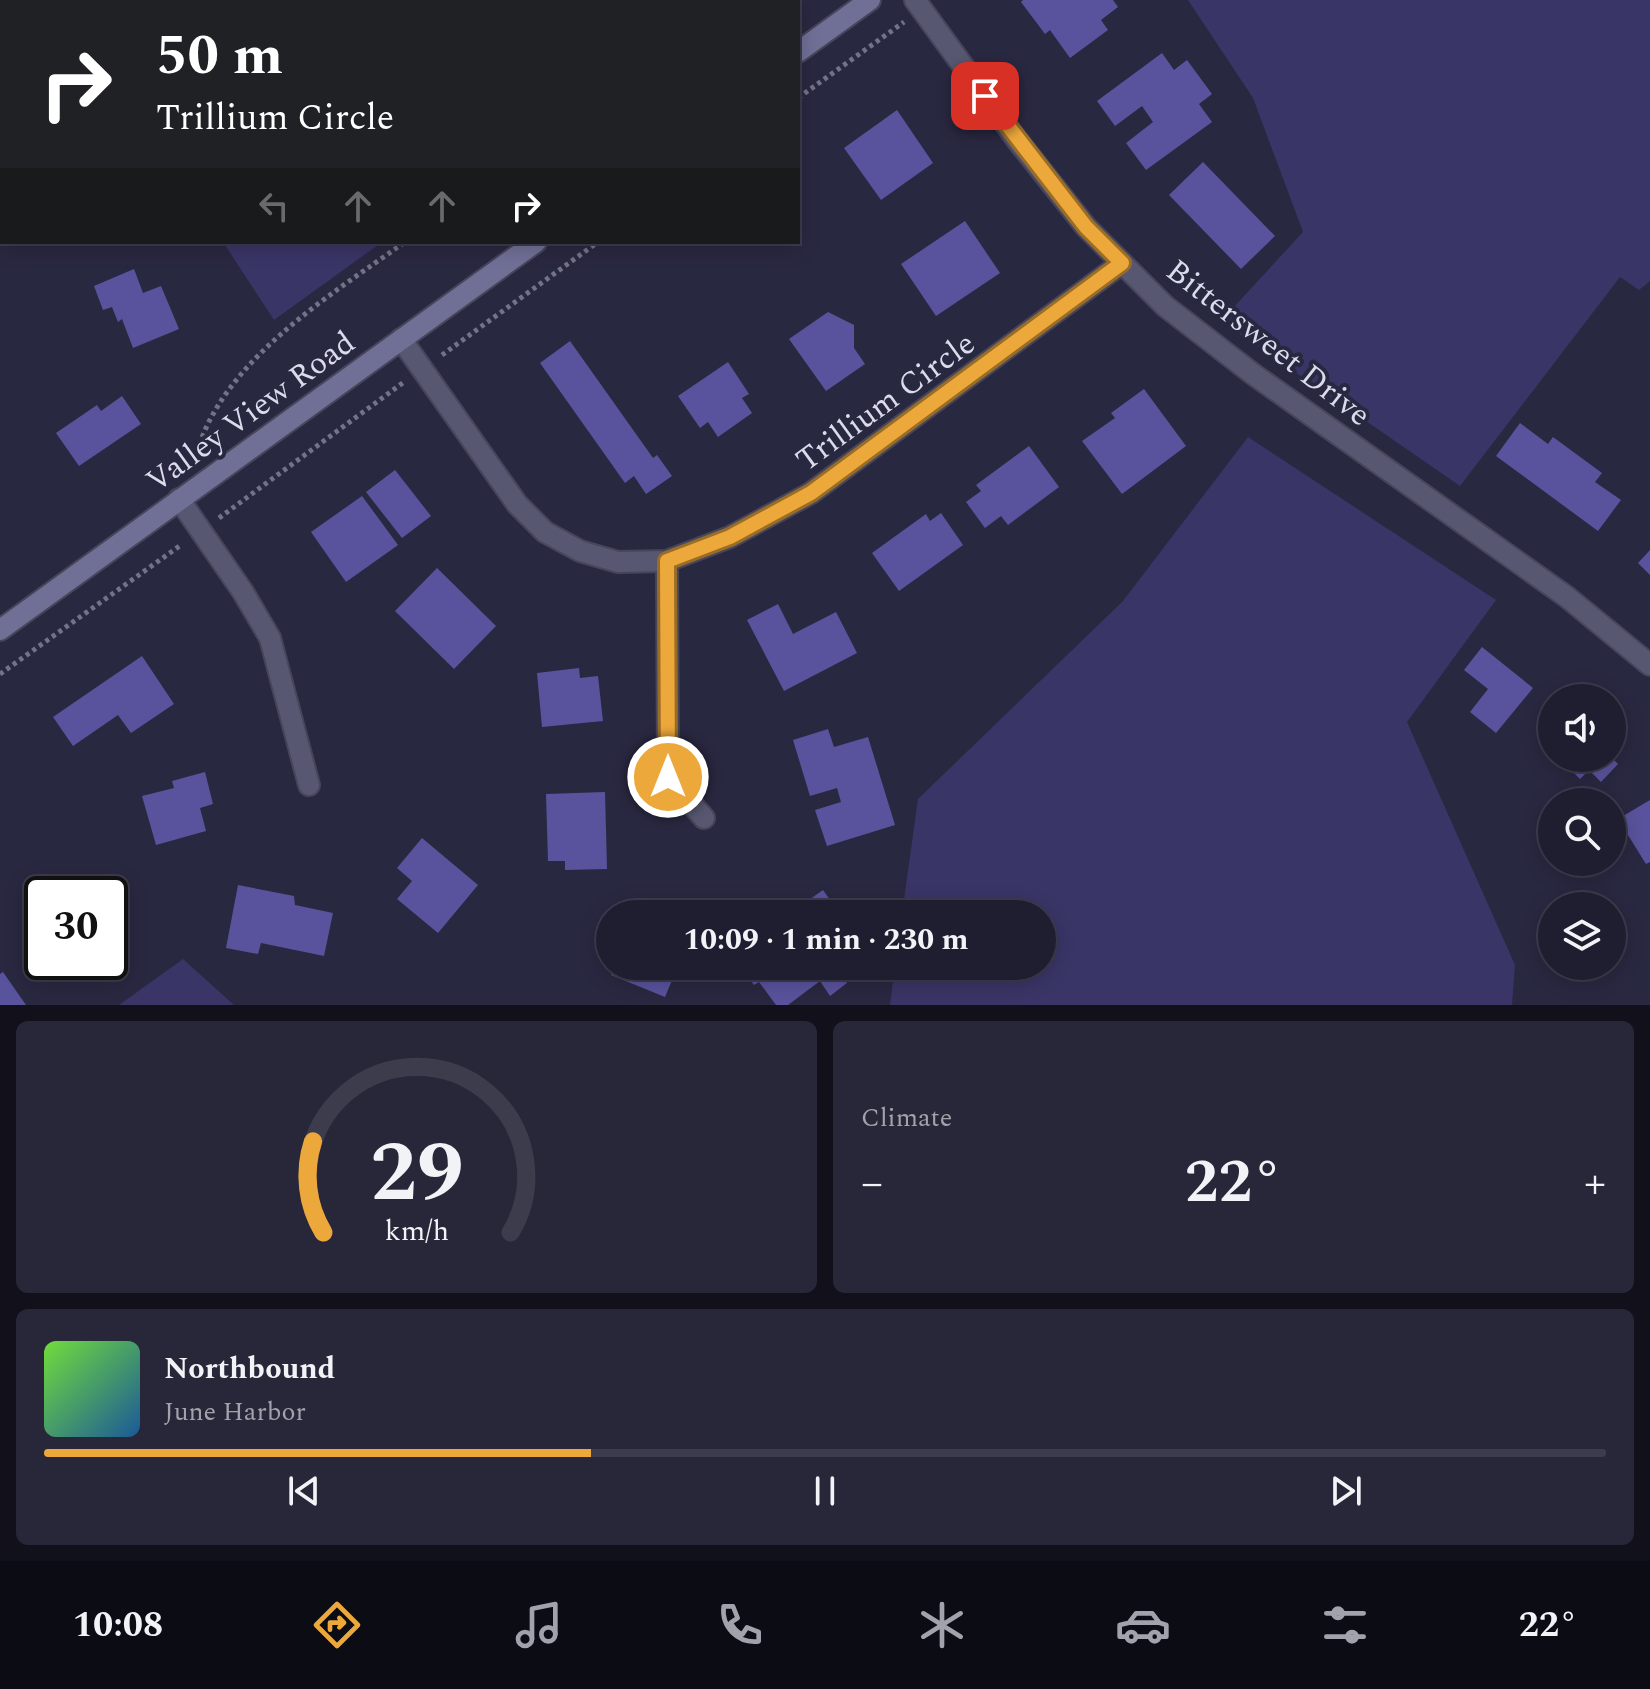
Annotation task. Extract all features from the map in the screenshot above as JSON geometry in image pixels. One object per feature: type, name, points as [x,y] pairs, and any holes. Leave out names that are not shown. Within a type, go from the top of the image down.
[{"type":"main road","points":[[800,51],[870,0]]},
{"type":"main road","name":"Valley View Road","points":[[0,630],[533,244]]},
{"type":"street","name":"Bittersweet Drive","points":[[918,4],[1017,140],[1086,227],[1165,306],[1241,364],[1567,597],[1650,665]]},
{"type":"street","name":"Trillium Circle","points":[[401,339],[517,504],[545,532],[580,551],[618,562],[667,561],[730,537],[811,493],[1122,263]]},
{"type":"street","points":[[179,499],[243,592],[270,638],[309,785]]},
{"type":"street","points":[[667,561],[668,777],[704,818]]},
{"type":"path","points":[[800,96],[918,4]]},
{"type":"path","points":[[224,514],[194,459],[213,410],[264,349],[332,293],[402,244]]},
{"type":"path","points":[[0,674],[595,244]]},
{"type":"shaded area","points":[[1188,0],[1650,0],[1650,281],[1639,290],[1620,277],[1460,486],[1221,321],[1303,232],[1253,98]]},
{"type":"shaded area","points":[[224,244],[379,244],[274,320]]},
{"type":"shaded area","points":[[1248,437],[1496,600],[1407,722],[1515,965],[1512,1005],[890,1005],[893,980],[1056,980],[1056,900],[904,900],[918,799],[1123,601]]},
{"type":"shaded area","points":[[183,959],[234,1005],[119,1005]]},
{"type":"building","points":[[1113,0],[1118,7],[1101,20],[1108,30],[1070,58],[1050,30],[1045,34],[1021,2]]},
{"type":"building","points":[[1162,53],[1174,70],[1187,60],[1212,94],[1199,104],[1212,122],[1146,170],[1126,143],[1153,122],[1142,106],[1115,126],[1097,101]]},
{"type":"building","points":[[897,110],[933,163],[881,200],[844,148]]},
{"type":"building","points":[[1203,162],[1275,236],[1241,269],[1169,195]]},
{"type":"building","points":[[965,221],[1000,273],[936,316],[901,264]]},
{"type":"building","points":[[134,269],[143,293],[161,286],[179,329],[133,348],[122,319],[118,322],[112,307],[103,310],[94,286]]},
{"type":"building","points":[[828,312],[854,325],[854,348],[865,364],[826,391],[789,339]]},
{"type":"building","points":[[570,341],[653,458],[657,455],[672,476],[646,494],[634,476],[625,483],[540,363]]},
{"type":"building","points":[[728,362],[749,394],[742,398],[752,413],[718,437],[708,422],[700,428],[678,396]]},
{"type":"building","points":[[1144,389],[1186,446],[1122,494],[1082,441],[1115,418],[1111,413]]},
{"type":"building","points":[[122,396],[141,424],[79,466],[56,433],[97,405],[101,411]]},
{"type":"building","points":[[1520,423],[1548,444],[1553,437],[1602,473],[1595,482],[1621,500],[1598,531],[1496,456]]},
{"type":"building","points":[[1029,446],[1059,487],[1008,525],[1001,516],[985,528],[966,502],[981,491],[976,485]]},
{"type":"building","points":[[395,470],[431,516],[402,538],[366,492]]},
{"type":"building","points":[[362,496],[398,545],[346,582],[311,532]]},
{"type":"building","points":[[941,513],[963,545],[899,591],[872,553],[926,514],[930,521]]},
{"type":"building","points":[[1650,550],[1650,575],[1638,563]]},
{"type":"building","points":[[437,568],[496,626],[454,669],[395,611]]},
{"type":"building","points":[[778,604],[793,634],[836,612],[857,653],[784,691],[747,620]]},
{"type":"building","points":[[1482,647],[1533,688],[1496,733],[1470,712],[1488,689],[1464,670]]},
{"type":"building","points":[[142,656],[174,704],[131,733],[118,715],[73,746],[53,717]]},
{"type":"building","points":[[579,668],[580,678],[598,676],[603,721],[542,727],[537,673]]},
{"type":"building","points":[[828,729],[834,747],[868,737],[895,825],[827,846],[815,810],[841,802],[837,788],[810,796],[793,740]]},
{"type":"building","points":[[205,772],[213,804],[200,808],[206,831],[156,845],[142,796],[174,788],[172,781]]},
{"type":"building","points":[[1573,772],[1587,772],[1580,779]]},
{"type":"building","points":[[1591,772],[1610,772],[1601,782]]},
{"type":"building","points":[[605,792],[607,869],[565,870],[565,861],[548,861],[546,794]]},
{"type":"building","points":[[1650,800],[1650,862],[1646,864],[1626,832],[1626,814]]},
{"type":"building","points":[[422,838],[478,885],[438,933],[397,899],[412,881],[397,868]]},
{"type":"building","points":[[238,885],[294,896],[295,905],[333,913],[324,956],[261,943],[258,954],[226,948]]},
{"type":"building","points":[[823,890],[830,900],[809,900]]},
{"type":"building","points":[[3,972],[26,1005],[0,1005],[0,974]]},
{"type":"building","points":[[623,980],[672,980],[665,997]]},
{"type":"building","points":[[750,980],[845,980],[847,983],[830,996],[820,981],[788,1005],[776,1005],[759,982],[754,985]]},
{"type":"route","points":[[668,777],[667,561],[730,537],[811,493],[1122,263],[1086,227],[985,96]]}]
